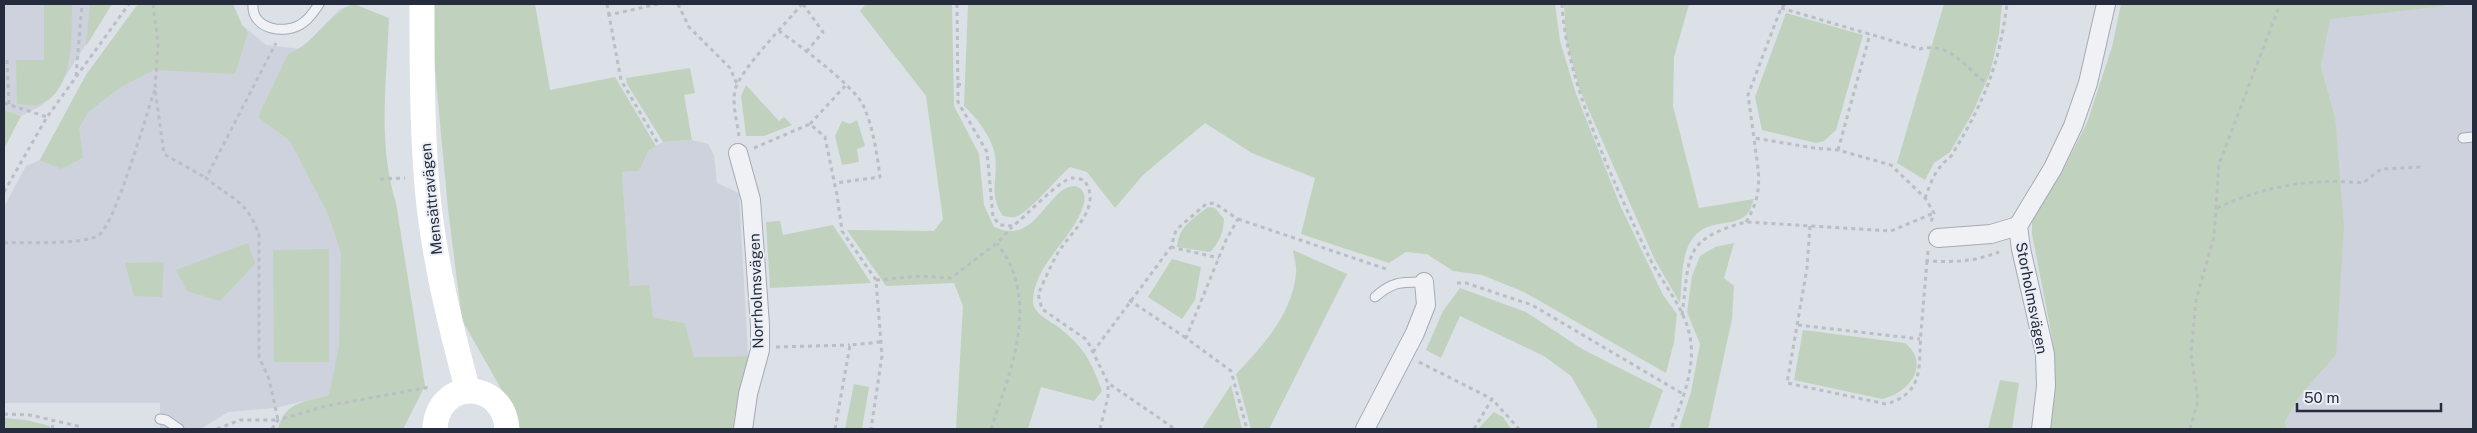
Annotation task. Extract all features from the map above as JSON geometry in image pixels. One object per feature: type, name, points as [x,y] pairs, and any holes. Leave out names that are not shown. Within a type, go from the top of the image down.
[{"type":"street","name":"Mensättravägen","points":[[422,4],[422,86],[427,188],[440,277],[468,391]]},
{"type":"street","name":"Storholmsvägen","points":[[2041,429],[2046,386],[2045,354],[2021,249],[2018,226],[2053,168],[2073,126],[2088,83],[2106,4]]},
{"type":"street","name":"Norrholmsvägen","points":[[742,148],[751,200],[760,325],[760,350],[748,394],[743,429]]},
{"type":"street","name":"Storholmsvägen","points":[[1932,236],[1991,234],[2018,226]]},
{"type":"street","points":[[1365,429],[1415,333],[1426,305],[1424,282]]},
{"type":"street","points":[[435,429],[443,404],[453,395],[468,391],[480,392],[495,401],[504,415],[507,429]]},
{"type":"lane","points":[[253,4],[253,11],[258,22],[267,27],[285,30],[303,23],[319,4]]},
{"type":"lane","points":[[2463,138],[2473,137]]},
{"type":"lane","points":[[1376,296],[1388,285],[1424,282]]},
{"type":"lane","points":[[160,419],[166,420],[179,429]]},
{"type":"path","points":[[76,77],[82,4]]},
{"type":"path","points":[[4,192],[47,117],[130,4]]},
{"type":"path","points":[[153,4],[158,44],[155,89],[164,154],[206,178],[241,202],[253,217],[259,235],[259,357],[269,379],[278,420],[272,429]]},
{"type":"path","points":[[607,4],[621,80],[659,144]]},
{"type":"path","points":[[609,15],[658,4]]},
{"type":"path","points":[[678,4],[689,27],[730,68],[737,84]]},
{"type":"path","points":[[807,51],[823,32],[802,4],[737,84],[734,100],[742,148],[754,148],[810,124],[845,86]]},
{"type":"path","points":[[957,4],[958,102],[987,152],[992,216],[1000,225],[1013,226]]},
{"type":"path","points":[[1562,4],[1566,41],[1600,146],[1650,259],[1682,315],[1690,336],[1692,356],[1683,394],[1671,429]]},
{"type":"path","points":[[1746,222],[1757,203],[1759,187],[1748,95],[1781,8],[1785,4]]},
{"type":"path","points":[[1925,198],[1938,169],[1951,157],[1971,123],[1989,85],[2002,39],[2007,4]]},
{"type":"path","points":[[2190,429],[2198,401],[2191,353],[2196,300],[2214,237],[2219,164],[2280,4]]},
{"type":"path","points":[[1781,8],[1920,48],[1942,48],[1958,57],[1989,85]]},
{"type":"path","points":[[779,31],[807,51],[862,104],[876,152],[880,177],[835,183]]},
{"type":"path","points":[[1838,150],[1870,34]]},
{"type":"path","points":[[206,178],[277,42]]},
{"type":"path","points":[[7,60],[9,104]]},
{"type":"path","points":[[957,84],[965,84]]},
{"type":"path","points":[[4,243],[71,241],[88,239],[100,234],[116,204],[155,89]]},
{"type":"path","points":[[4,103],[47,117]]},
{"type":"path","points":[[810,124],[825,137],[835,183],[842,231],[876,280],[882,356],[871,429]]},
{"type":"path","points":[[1754,138],[1838,150],[1891,165],[1925,198],[1934,213],[1927,262],[1920,339],[1922,358],[1915,383],[1898,401],[1886,404],[1787,383],[1808,268],[1810,226]]},
{"type":"path","points":[[2216,209],[2247,194],[2288,185],[2338,181],[2364,183],[2381,169],[2422,167]]},
{"type":"path","points":[[380,179],[405,178]]},
{"type":"path","points":[[876,280],[921,276],[951,278],[997,243],[1060,184],[1072,178],[1084,180],[1090,188],[1091,198],[1083,220],[1059,252],[1038,294],[1042,309],[1087,340],[1108,383],[1108,397],[1100,429]]},
{"type":"path","points":[[1092,352],[1170,247],[1176,230],[1206,204],[1214,203],[1238,219],[1386,269]]},
{"type":"path","points":[[1682,315],[1689,266],[1699,243],[1710,234],[1746,222],[1892,231],[1934,213]]},
{"type":"path","points":[[1186,338],[1219,258],[1238,219]]},
{"type":"path","points":[[991,429],[1008,379],[1018,325],[1019,298],[1012,269],[997,243]]},
{"type":"path","points":[[1170,247],[1219,258]]},
{"type":"path","points":[[1927,262],[1978,261],[2002,251]]},
{"type":"path","points":[[1457,283],[1466,283],[1532,305],[1683,394]]},
{"type":"path","points":[[1129,300],[1231,370],[1247,429]]},
{"type":"path","points":[[1798,325],[1920,339]]},
{"type":"path","points":[[770,347],[850,345],[880,342]]},
{"type":"path","points":[[835,429],[850,345]]},
{"type":"path","points":[[1413,359],[1492,399],[1519,429]]},
{"type":"path","points":[[1108,383],[1175,429]]},
{"type":"path","points":[[217,429],[240,420],[278,420],[365,398],[438,386]]},
{"type":"path","points":[[1474,429],[1492,399]]},
{"type":"path","points":[[4,414],[30,415],[82,427]]},
{"type":"path","points":[[52,429],[54,420]]},
{"type":"shaded area","points":[[4,4],[112,4],[52,97],[41,106],[21,116],[4,110]]},
{"type":"shaded area","points":[[138,4],[233,4],[242,25],[266,45],[301,49],[340,9],[354,4],[380,179],[329,395],[275,408],[228,412],[201,429],[160,429],[160,403],[4,403],[4,207],[26,166],[40,160],[86,75]]},
{"type":"shaded area","points":[[2449,4],[2473,4],[2473,429],[2287,429],[2285,422],[2299,397],[2336,355],[2335,116],[2321,67],[2330,18]]},
{"type":"shaded area","points":[[692,140],[708,144],[714,155],[717,183],[739,193],[748,356],[694,357],[685,323],[653,317],[630,286],[622,172],[639,171],[649,150],[663,142]]},
{"type":"green space","points":[[44,4],[72,4],[69,62],[59,89],[50,99],[37,105],[17,104],[16,60],[44,60]]},
{"type":"green space","points":[[90,4],[112,4],[86,46]]},
{"type":"green space","points":[[138,4],[233,4],[242,25],[248,32],[235,74],[154,70],[121,87],[89,111],[79,128],[83,158],[61,169],[40,160],[86,75]]},
{"type":"green space","points":[[354,4],[389,18],[385,88],[387,157],[425,386],[403,429],[278,429],[281,420],[291,408],[305,401],[329,395],[339,346],[341,253],[328,214],[290,141],[258,117],[288,54],[306,43],[336,15]]},
{"type":"green space","points":[[432,4],[535,4],[550,90],[615,77],[656,146],[649,150],[639,171],[622,172],[630,286],[649,285],[653,317],[685,323],[694,357],[748,356],[734,429],[516,429],[504,394],[462,320],[448,209],[431,27]]},
{"type":"green space","points":[[866,4],[952,4],[954,106],[979,154],[984,205],[994,227],[1006,231],[1016,231],[1024,228],[1063,190],[1074,186],[1080,188],[1083,192],[1085,200],[1079,216],[1073,228],[1041,274],[1035,286],[1033,300],[1036,309],[1043,317],[1061,329],[1082,349],[1102,391],[1094,401],[1041,387],[1028,429],[956,429],[963,306],[954,283],[886,286],[847,230],[934,231],[943,219],[926,96],[860,11]]},
{"type":"green space","points":[[968,4],[1555,4],[1560,41],[1575,91],[1620,205],[1663,295],[1677,314],[1674,342],[1666,373],[1524,292],[1482,275],[1453,271],[1427,254],[1406,252],[1389,263],[1301,234],[1315,178],[1252,153],[1205,123],[1143,175],[1115,208],[1087,172],[1070,167],[1028,209],[1014,217],[1003,216],[996,200],[996,168],[992,145],[982,127],[964,106]]},
{"type":"green space","points":[[1564,4],[1689,4],[1674,57],[1673,106],[1699,208],[1754,199],[1749,212],[1742,218],[1709,227],[1693,238],[1687,249],[1684,262],[1680,303],[1655,260],[1579,88],[1566,39]]},
{"type":"green space","points":[[1944,4],[2002,4],[1999,34],[1990,73],[1972,114],[1950,152],[1934,163],[1925,180],[1897,163]]},
{"type":"green space","points":[[2121,4],[2443,4],[2444,6],[2330,19],[2321,67],[2335,116],[2344,227],[2336,355],[2299,397],[2285,422],[2287,429],[2050,429],[2055,368],[2052,337],[2032,234],[2032,219],[2063,170],[2087,123],[2112,47]]},
{"type":"green space","points":[[1786,13],[1863,35],[1836,130],[1824,141],[1816,143],[1762,130],[1755,97]]},
{"type":"green space","points":[[690,68],[695,93],[684,95],[692,140],[663,142],[627,84],[626,78]]},
{"type":"green space","points":[[746,85],[779,121],[784,117],[792,125],[764,136],[746,136],[741,96]]},
{"type":"green space","points":[[4,110],[21,116],[4,149]]},
{"type":"green space","points":[[857,120],[865,146],[857,149],[859,162],[842,165],[835,136],[842,121],[850,124]]},
{"type":"green space","points":[[1208,207],[1215,208],[1224,219],[1223,229],[1216,245],[1210,252],[1177,247],[1184,228],[1192,219]]},
{"type":"green space","points":[[780,221],[783,235],[833,225],[871,283],[770,288],[766,222]]},
{"type":"green space","points":[[248,243],[255,264],[220,301],[187,291],[176,270]]},
{"type":"green space","points":[[1734,243],[1724,278],[1734,286],[1732,319],[1708,429],[1679,429],[1691,392],[1700,344],[1687,312],[1692,276],[1700,256],[1715,247]]},
{"type":"green space","points":[[329,249],[329,362],[274,362],[273,250]]},
{"type":"green space","points":[[1293,250],[1347,274],[1269,429],[1251,429],[1236,374],[1275,328],[1289,302],[1296,273]]},
{"type":"green space","points":[[1172,259],[1201,267],[1195,300],[1182,319],[1148,297]]},
{"type":"green space","points":[[164,262],[162,297],[134,296],[125,263]]},
{"type":"green space","points":[[1460,288],[1526,312],[1582,349],[1663,390],[1649,429],[1597,429],[1597,421],[1571,376],[1544,356],[1460,316],[1441,358],[1426,350],[1443,311]]},
{"type":"green space","points":[[1803,330],[1905,343],[1913,351],[1916,360],[1916,369],[1913,377],[1901,391],[1882,399],[1794,380]]},
{"type":"green space","points":[[2000,380],[2019,383],[2012,429],[1988,429]]},
{"type":"green space","points":[[854,384],[869,387],[862,429],[845,429]]},
{"type":"green space","points":[[1231,385],[1242,429],[1202,429]]},
{"type":"green space","points":[[1494,412],[1503,417],[1511,429],[1478,429]]},
{"type":"green space","points":[[4,418],[26,420],[50,426],[49,429],[4,429]]}]
